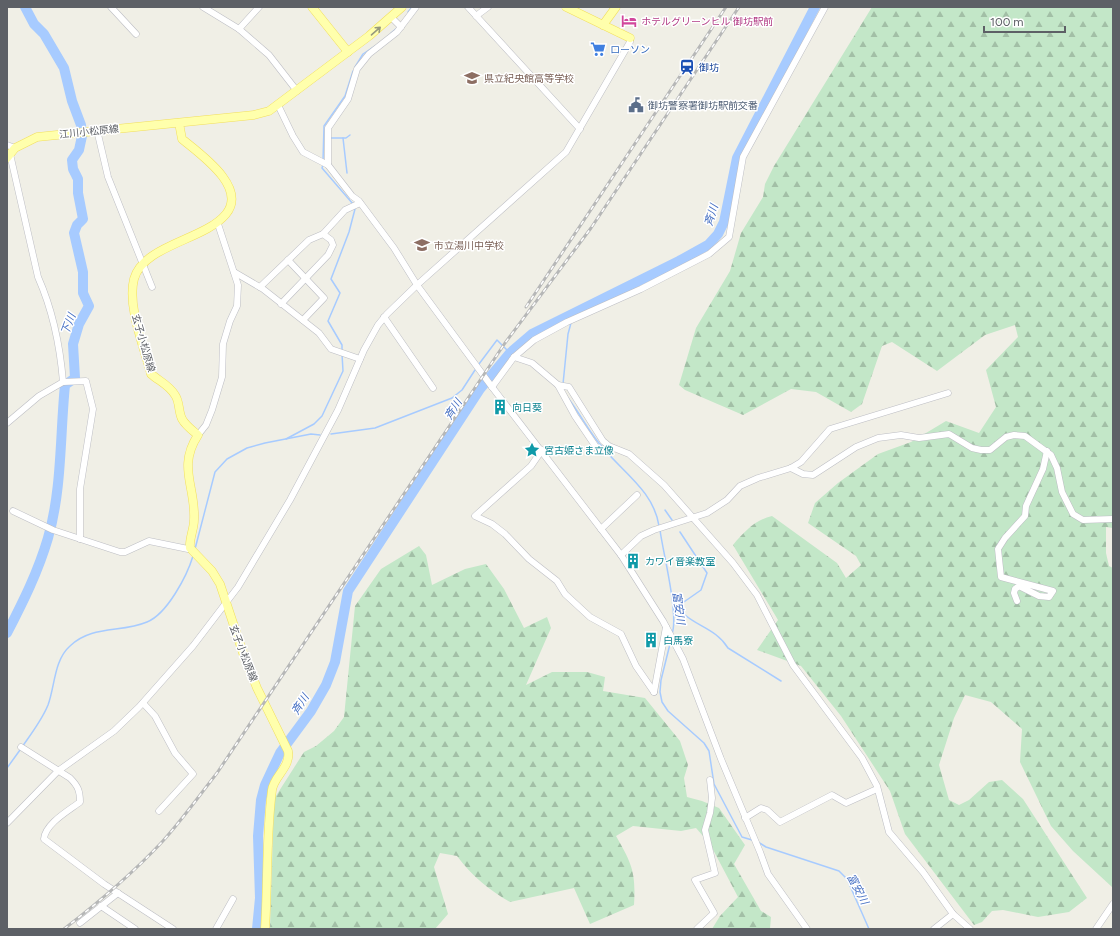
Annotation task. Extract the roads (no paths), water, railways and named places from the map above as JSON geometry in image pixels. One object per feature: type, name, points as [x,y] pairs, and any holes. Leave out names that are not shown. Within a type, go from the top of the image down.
[{"type":"main road","points":[[312,7],[348,52]]},
{"type":"main road","points":[[180,122],[254,115],[269,111],[348,52],[392,17],[402,7]]},
{"type":"main road","points":[[566,7],[630,38]]},
{"type":"main road","points":[[603,25],[616,7]]},
{"type":"main road","name":"江川小松原線","points":[[10,151],[37,137],[180,122]]},
{"type":"main road","name":"玄子小松原線","points":[[180,122],[182,139],[192,146],[212,165],[229,185],[232,206],[218,224],[157,254],[143,264],[138,269],[134,278],[132,293],[139,332],[151,374],[165,383],[174,392],[178,400],[182,419],[186,425],[198,435]]},
{"type":"main road","points":[[190,548],[194,520],[194,502],[188,473],[188,453],[198,435]]},
{"type":"main road","name":"玄子小松原線","points":[[190,548],[212,571],[220,584],[233,626],[254,681],[288,751],[289,760],[273,787],[268,839],[265,929]]},
{"type":"street","points":[[111,7],[136,34]]},
{"type":"street","points":[[203,7],[239,29],[270,54],[296,91]]},
{"type":"street","points":[[239,29],[259,7]]},
{"type":"street","points":[[328,165],[328,128],[348,99],[357,69],[369,54],[401,26],[416,7]]},
{"type":"street","points":[[468,7],[580,129]]},
{"type":"street","points":[[476,16],[488,7]]},
{"type":"street","points":[[492,387],[514,357],[534,340],[567,322],[709,254],[729,237],[743,157],[825,7]]},
{"type":"street","points":[[392,17],[401,26]]},
{"type":"street","points":[[7,823],[58,771],[114,730],[143,703],[188,652],[227,604],[314,456],[338,410],[360,359],[378,325],[384,317],[417,285],[566,152],[630,42],[630,38]]},
{"type":"street","points":[[278,105],[303,152],[328,165],[352,196],[360,202],[394,248],[417,285],[492,387],[542,450],[621,555],[677,645],[768,874],[807,929]]},
{"type":"street","points":[[97,130],[108,177],[152,287]]},
{"type":"street","points":[[10,151],[38,277],[57,333],[63,382]]},
{"type":"street","points":[[260,287],[309,240],[323,234],[345,210],[360,202]]},
{"type":"street","points":[[198,435],[206,426],[222,377],[223,344],[230,321],[237,306],[238,285],[218,224]]},
{"type":"street","points":[[281,304],[328,255],[333,245],[331,240],[323,234]]},
{"type":"street","points":[[288,260],[324,298],[303,320]]},
{"type":"street","points":[[234,272],[260,287],[320,333],[330,349],[360,359]]},
{"type":"street","points":[[384,317],[433,388]]},
{"type":"street","points":[[514,357],[532,363],[558,385],[575,416],[596,447]]},
{"type":"street","points":[[7,423],[39,396],[63,382],[86,381],[93,409],[80,488],[80,539]]},
{"type":"street","points":[[558,385],[569,387],[603,441],[609,446],[628,454],[675,495],[726,553],[757,595],[793,665],[862,758],[877,789],[889,832],[923,872],[953,914],[970,929]]},
{"type":"street","points":[[621,555],[641,536],[654,530],[707,513],[727,500],[740,486],[758,478],[791,468],[802,462],[830,429],[948,393]]},
{"type":"street","points":[[791,468],[803,474],[813,475],[856,447],[878,438],[902,435],[919,438],[949,434],[972,448],[990,450],[1006,437],[1014,435],[1025,436],[1052,455],[1057,468],[1062,492],[1073,514],[1083,520],[1113,519]]},
{"type":"street","points":[[542,450],[531,466],[475,516],[492,524],[505,534],[529,559],[557,581],[565,594],[590,617],[621,634],[636,666],[654,692],[665,625]]},
{"type":"street","points":[[1017,601],[1014,593],[1015,589],[1019,586],[1039,596],[1049,597],[1052,591],[1001,577],[998,549],[1005,538],[1025,516],[1026,506],[1043,468],[1047,451]]},
{"type":"street","points":[[601,529],[637,494]]},
{"type":"street","points":[[13,511],[53,530],[125,552],[149,541],[188,549],[190,548]]},
{"type":"street","points":[[143,703],[155,716],[175,753],[193,774],[159,811]]},
{"type":"street","points":[[20,747],[70,778],[77,784],[80,792],[80,802],[45,832],[44,840],[118,893],[173,929]]},
{"type":"street","points":[[697,929],[714,913],[695,880],[715,873],[705,830],[710,813],[712,798],[710,780]]},
{"type":"street","points":[[745,818],[761,808],[767,810],[780,822],[832,794],[846,803],[877,789]]},
{"type":"street","points":[[80,923],[118,893]]},
{"type":"street","points":[[216,929],[232,899]]},
{"type":"street","points":[[1096,929],[1113,904]]},
{"type":"street","points":[[101,906],[135,929]]},
{"type":"street","points":[[934,929],[953,914]]},
{"type":"waterway","name":"下川","points":[[7,633],[35,575],[53,520],[58,482],[65,385],[75,378],[73,344],[79,324],[89,306],[83,293],[83,272],[74,233],[77,225],[83,219],[78,193],[78,179],[73,169],[72,160],[79,150],[82,136],[81,125],[72,101],[64,68],[44,34],[34,24],[25,7]]},
{"type":"waterway","points":[[408,12],[412,7]]},
{"type":"waterway","name":"斉川","points":[[257,929],[260,898],[258,836],[261,800],[265,785],[280,753],[311,711],[326,685],[335,662],[348,591],[480,389],[510,353],[532,334],[679,261],[708,245],[718,234],[724,222],[737,158],[815,7]]},
{"type":"waterway","points":[[391,33],[397,28]]},
{"type":"waterway","points":[[355,67],[363,54],[375,46]]},
{"type":"waterway","points":[[323,161],[324,126],[345,96],[353,71]]},
{"type":"waterway","points":[[330,138],[346,138],[350,135]]},
{"type":"waterway","points":[[343,138],[347,173]]},
{"type":"waterway","points":[[323,165],[322,168],[353,204]]},
{"type":"waterway","points":[[342,350],[342,345],[328,321],[340,293],[331,279],[349,232],[355,209]]},
{"type":"waterway","name":"富安川","points":[[563,384],[568,334],[571,323]]},
{"type":"waterway","points":[[479,364],[497,340],[510,353]]},
{"type":"waterway","points":[[286,439],[314,424],[322,416],[343,371],[342,354]]},
{"type":"waterway","points":[[331,434],[375,428],[452,398],[462,390],[475,370]]},
{"type":"waterway","name":"富安川","points":[[568,398],[599,443],[645,493],[656,514],[659,526]]},
{"type":"waterway","points":[[195,549],[215,472],[227,459],[247,448],[265,443],[311,434],[320,435]]},
{"type":"waterway","points":[[665,510],[672,520]]},
{"type":"waterway","name":"富安川","points":[[660,530],[674,613],[672,634]]},
{"type":"waterway","points":[[680,532],[707,573],[701,590],[681,604],[683,613],[719,637],[728,648],[781,681]]},
{"type":"waterway","points":[[22,747],[46,711],[58,666],[61,658],[70,646],[79,639],[88,635],[137,625],[154,618],[162,611],[175,594],[186,574],[193,556]]},
{"type":"waterway","name":"富安川","points":[[671,640],[661,680],[660,692],[662,702],[668,711],[704,743],[709,751],[714,784],[742,837],[752,840]]},
{"type":"waterway","points":[[7,768],[20,750]]},
{"type":"waterway","name":"富安川","points":[[758,842],[766,847],[839,871],[847,879],[869,929]]},
{"type":"railway","points":[[526,307],[726,7]]},
{"type":"railway","points":[[64,929],[90,909],[151,854],[217,773],[505,343],[591,228],[739,7]]},
{"type":"place","name":"ホテルグリーンヒル 御坊駅前","points":[[629,21]]},
{"type":"place","name":"ローソン","points":[[598,49]]},
{"type":"place","name":"御坊","points":[[687,67]]},
{"type":"place","name":"県立紀央館高等学校","points":[[472,78]]},
{"type":"place","name":"御坊警察署御坊駅前交番","points":[[636,105]]},
{"type":"place","name":"市立湯川中学校","points":[[422,245]]},
{"type":"place","name":"向日葵","points":[[500,407]]},
{"type":"place","name":"宮古姫さま立像","points":[[532,450]]},
{"type":"place","name":"カワイ音楽教室","points":[[633,561]]},
{"type":"place","name":"白馬寮","points":[[651,640]]}]
